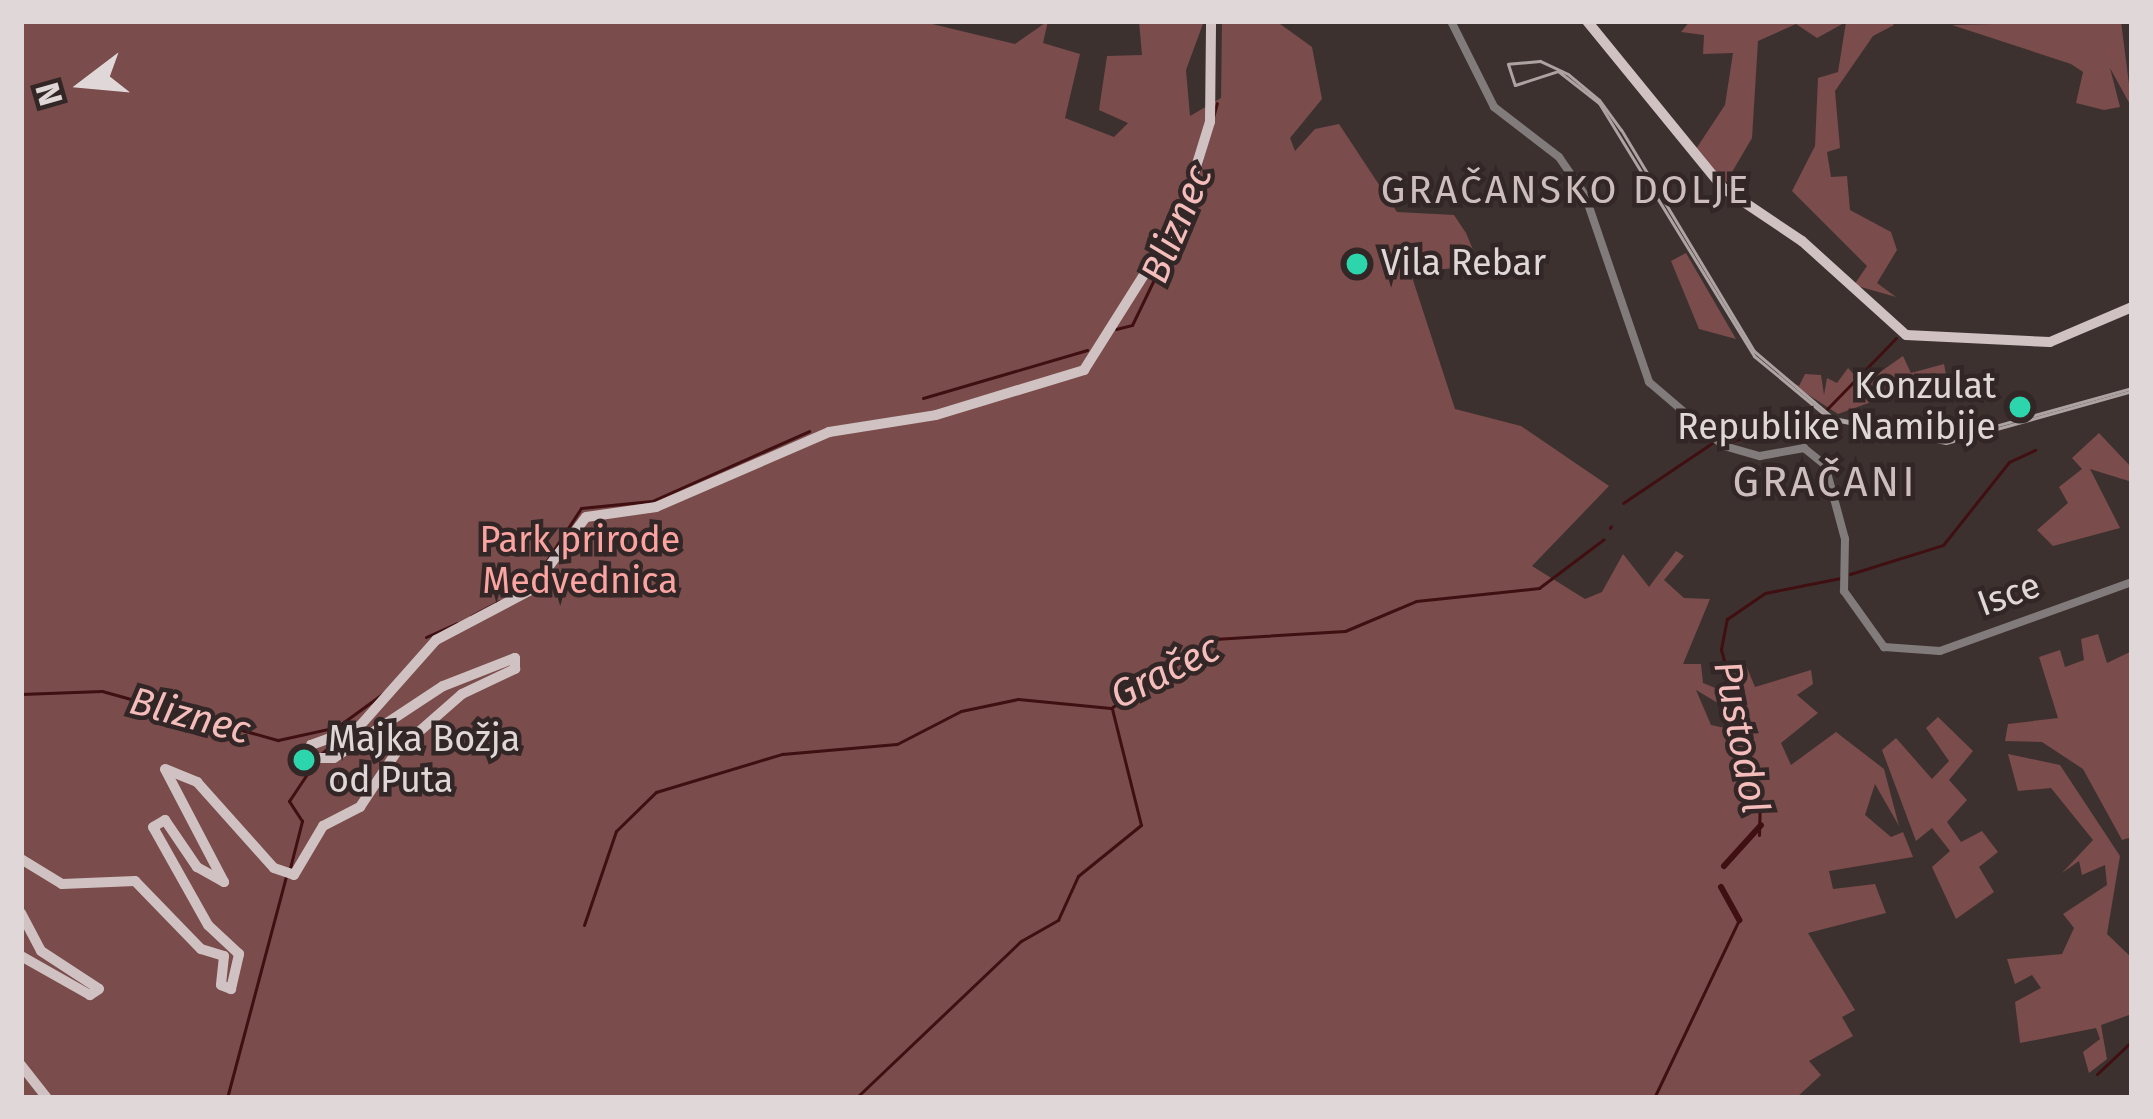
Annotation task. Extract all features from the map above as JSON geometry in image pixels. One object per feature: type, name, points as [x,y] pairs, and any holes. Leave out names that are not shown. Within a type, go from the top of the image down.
[{"type":"main road","points":[[21,859],[62,884],[135,881],[201,949],[224,956],[220,985],[231,989],[239,954],[208,925],[153,827],[165,820],[197,867],[224,882],[165,770],[197,782],[287,876],[327,822],[360,807],[397,752],[516,659],[448,683],[396,727],[314,764],[308,747],[336,738],[436,640],[531,590],[580,520],[649,509],[810,438],[1084,370],[1180,217],[1210,122],[1211,21]]},
{"type":"main road","points":[[1587,21],[1723,188],[1802,241],[1903,333],[2050,342],[2132,308]]},
{"type":"main road","points":[[21,913],[41,950],[99,989],[90,995],[21,956]]},
{"type":"main road","points":[[21,1065],[47,1098]]},
{"type":"street","name":"Isce","points":[[1451,21],[1494,107],[1559,157],[1585,195],[1644,374],[1713,440],[1755,456],[1804,448],[1823,462],[1846,539],[1846,596],[1879,642],[1905,657],[2132,582]]},
{"type":"green space","name":"Park prirode Medvednica","points":[[21,21],[920,21],[1015,44],[1048,21],[1043,43],[1080,54],[1065,118],[1114,137],[1128,123],[1099,110],[1107,56],[1142,55],[1139,21],[1204,21],[1186,70],[1190,116],[1221,98],[1222,21],[1276,21],[1312,47],[1322,99],[1290,138],[1295,151],[1315,129],[1339,124],[1397,212],[1454,215],[1466,233],[1479,264],[1411,274],[1455,409],[1521,426],[1609,486],[1532,566],[1585,599],[1602,592],[1623,554],[1649,587],[1676,551],[1684,556],[1664,580],[1684,598],[1710,599],[1683,664],[1701,664],[1703,683],[1725,692],[1723,706],[1696,690],[1711,725],[1725,728],[1731,665],[1745,663],[1755,687],[1811,670],[1813,684],[1797,695],[1818,713],[1781,743],[1791,765],[1836,732],[1884,769],[1899,826],[1875,784],[1865,815],[1891,837],[1903,832],[1913,857],[1829,871],[1833,889],[1875,884],[1886,913],[1808,933],[1855,1010],[1842,1017],[1853,1036],[1809,1061],[1821,1075],[1796,1098],[21,1098]]},
{"type":"green space","points":[[1690,21],[1889,21],[1894,25],[1873,36],[1835,91],[1840,148],[1827,152],[1831,177],[1847,176],[1850,210],[1891,232],[1897,250],[1877,283],[1896,297],[1854,285],[1867,266],[1792,191],[1815,146],[1818,78],[1838,72],[1846,22],[1817,38],[1796,24],[1758,41],[1752,138],[1725,184],[1694,152],[1725,105],[1733,53],[1703,54],[1704,35],[1681,32]]},
{"type":"green space","points":[[2121,21],[2132,108],[2110,68],[2120,107],[2104,110],[2076,103],[2083,72],[2071,64],[1952,25]]},
{"type":"green space","points":[[1686,253],[1736,339],[1699,329],[1671,261]]},
{"type":"green space","points":[[1903,356],[1911,373],[1944,364],[1946,375],[1838,414],[1773,372],[1799,386],[1805,374],[1821,375],[1824,395],[1827,378],[1837,383],[1848,368],[1863,384]]},
{"type":"green space","points":[[2099,433],[2132,468],[2132,482],[2090,469],[2120,528],[2053,546],[2037,530],[2068,503],[2059,487],[2082,469],[2072,458]]},
{"type":"green space","points":[[2098,634],[2107,663],[2132,651],[2132,837],[2122,840],[2083,769],[2042,742],[2005,741],[2008,724],[2058,718],[2039,657],[2060,650],[2065,667],[2084,660],[2081,639]]},
{"type":"green space","points":[[1938,717],[1973,751],[1949,780],[1967,800],[1947,822],[1961,842],[1982,831],[1998,852],[1979,867],[1994,892],[1956,919],[1932,867],[1950,851],[1932,828],[1916,841],[1882,750],[1896,738],[1932,779],[1949,761],[1926,728]]},
{"type":"green space","points":[[2008,754],[2060,765],[2120,856],[2107,934],[2132,958],[2132,1014],[2101,1025],[2107,1059],[2089,1073],[2083,1052],[2100,1039],[2096,1028],[2020,1043],[2015,1002],[2041,988],[2032,975],[2015,984],[2007,959],[2062,954],[2074,928],[2063,914],[2107,885],[2105,865],[2082,875],[2079,861],[2062,873],[2093,840],[2051,788],[2018,791]]},
{"type":"waterway","name":"Bliznec","points":[[1186,216],[1217,103]]},
{"type":"waterway","name":"Bliznec","points":[[1116,329],[1132,325],[1178,230]]},
{"type":"waterway","name":"Gračec","points":[[1827,409],[1896,338]]},
{"type":"waterway","name":"Bliznec","points":[[923,398],[1087,350]]},
{"type":"waterway","name":"Gračec","points":[[1726,443],[1820,415]]},
{"type":"waterway","name":"Bliznec","points":[[540,571],[581,508],[652,501],[809,431]]},
{"type":"waterway","name":"Gračec","points":[[1623,503],[1712,443]]},
{"type":"waterway","name":"Pustodol","points":[[1850,574],[1943,545],[2009,462],[2035,450]]},
{"type":"waterway","name":"Gračec","points":[[584,925],[616,831],[656,792],[782,754],[897,744],[961,711],[1018,699],[1111,708],[1214,639],[1345,631],[1416,601],[1539,588],[1604,539]]},
{"type":"waterway","name":"Pustodol","points":[[1759,835],[1760,795],[1721,649],[1727,619],[1765,593],[1841,578]]},
{"type":"waterway","name":"Bliznec","points":[[471,616],[499,601]]},
{"type":"waterway","name":"Bliznec","points":[[426,637],[457,623]]},
{"type":"waterway","name":"Bliznec","points":[[21,694],[102,691],[278,740],[337,727],[385,692]]},
{"type":"waterway","points":[[856,1098],[1021,941],[1058,920],[1078,876],[1141,825],[1112,709]]},
{"type":"waterway","points":[[320,755],[336,741]]},
{"type":"waterway","points":[[290,868],[302,821],[289,801],[315,762]]},
{"type":"waterway","points":[[1724,866],[1761,825]]},
{"type":"waterway","points":[[227,1098],[286,877]]},
{"type":"waterway","points":[[1721,887],[1739,920]]},
{"type":"waterway","name":"Pustodol","points":[[1654,1098],[1739,920]]},
{"type":"waterway","points":[[2097,1074],[2132,1041]]},
{"type":"tram line","points":[[2132,388],[1945,440],[1833,418],[1754,351],[1599,100],[1568,74],[1540,61],[1508,64],[1515,85],[1558,71],[1599,103],[1754,356],[1830,419],[1946,443],[2132,391]]},
{"type":"place","name":"Vila Rebar","points":[[1357,264]]},
{"type":"place","name":"Konzulat Republike Namibije","points":[[2020,407]]},
{"type":"place","name":"Majka Božja od Puta","points":[[304,760]]},
{"type":"district","name":"GRAČANSKO DOLJE","points":[[1566,190]]},
{"type":"district","name":"GRAČANI","points":[[1825,482]]}]
